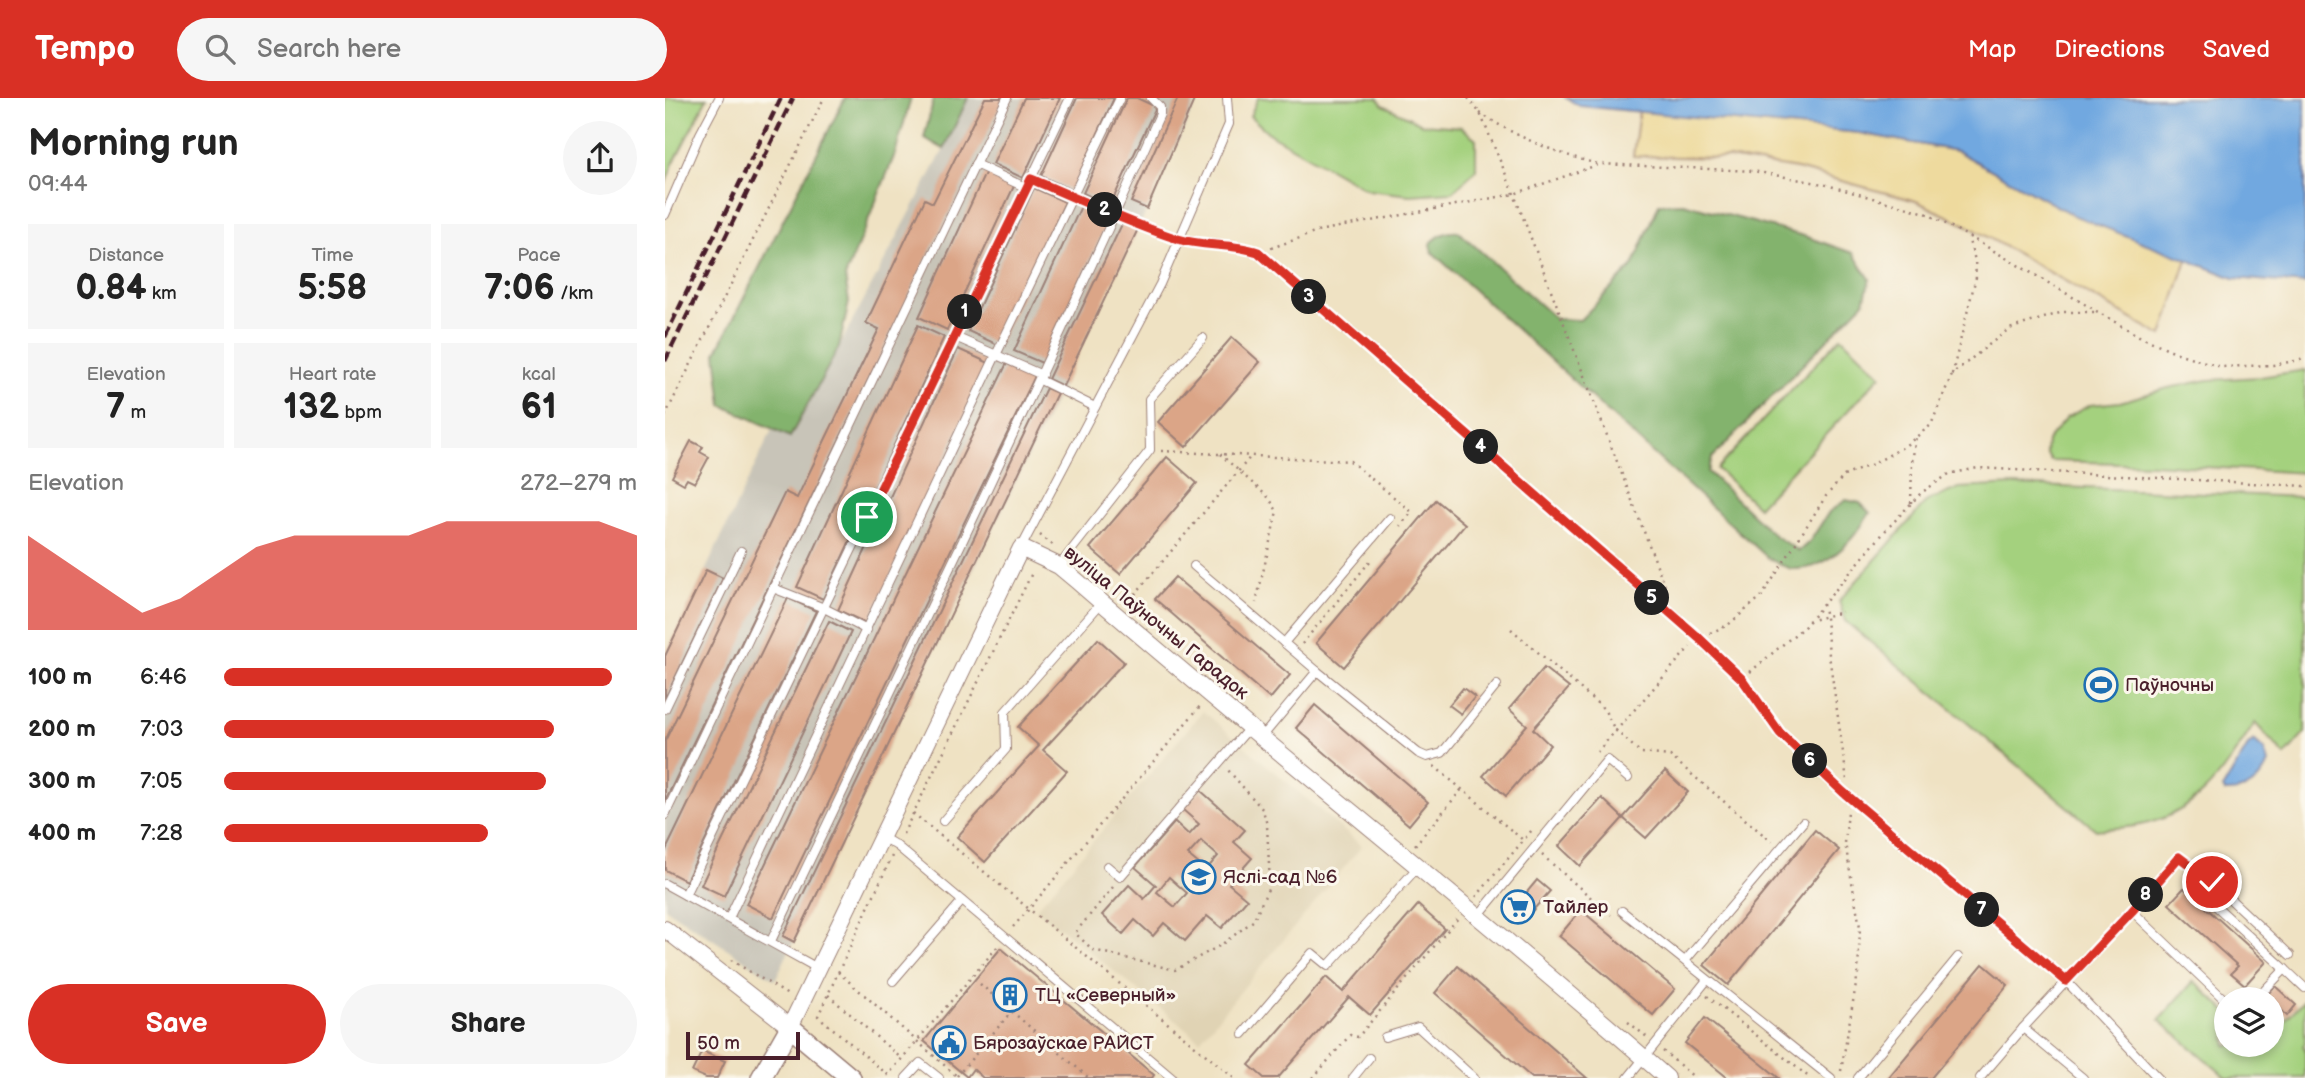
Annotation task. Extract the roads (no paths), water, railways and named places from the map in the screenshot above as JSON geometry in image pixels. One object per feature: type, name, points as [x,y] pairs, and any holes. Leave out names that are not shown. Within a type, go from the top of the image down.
[{"type":"street","name":"вуліца Паўночны Гарадок","points":[[1021,548],[1059,566],[1478,916],[1667,1078]]},
{"type":"street","points":[[761,1078],[802,1005],[1021,548]]},
{"type":"street","points":[[665,929],[851,1078]]},
{"type":"lane","points":[[665,215],[700,134],[719,98]]},
{"type":"lane","points":[[665,815],[1007,98]]},
{"type":"lane","points":[[685,894],[1070,98]]},
{"type":"lane","points":[[729,918],[1120,98]]},
{"type":"lane","points":[[772,941],[1041,377],[1160,114],[1160,107],[1151,98]]},
{"type":"lane","points":[[1021,548],[1160,284],[1229,124],[1227,98]]},
{"type":"lane","points":[[975,164],[1073,197],[1179,239],[1217,247],[1241,247],[1258,252],[1699,638],[1742,679],[1780,733],[1849,797],[2066,981],[2158,1078]]},
{"type":"lane","points":[[953,336],[1041,377],[1095,407]]},
{"type":"lane","points":[[1059,566],[1150,450],[1150,399],[1203,338]]},
{"type":"lane","points":[[1284,643],[1390,518]]},
{"type":"lane","points":[[665,709],[741,551]]},
{"type":"lane","points":[[1194,566],[1317,671],[1427,758],[1442,753],[1497,685]]},
{"type":"lane","points":[[773,589],[824,608],[867,630]]},
{"type":"lane","points":[[943,821],[1006,750],[1005,712],[1102,602]]},
{"type":"lane","points":[[1107,866],[1120,877],[1220,762],[1256,732],[1317,671]]},
{"type":"lane","points":[[1478,916],[1607,760],[1628,778]]},
{"type":"lane","points":[[1685,961],[1803,822]]},
{"type":"lane","points":[[882,837],[897,846],[1170,1077]]},
{"type":"lane","points":[[1980,1078],[2179,857],[2212,882],[2290,955]]},
{"type":"lane","points":[[1243,1034],[1312,953],[1328,966],[1418,867]]},
{"type":"lane","points":[[665,884],[772,941],[819,970]]},
{"type":"lane","points":[[2205,896],[2305,988]]},
{"type":"lane","points":[[894,981],[962,901]]},
{"type":"lane","points":[[1622,911],[1831,1078]]},
{"type":"lane","points":[[2132,911],[2214,990]]},
{"type":"lane","points":[[1858,1078],[1958,957]]},
{"type":"lane","points":[[2268,987],[2285,969]]},
{"type":"lane","points":[[1628,1078],[1707,980]]},
{"type":"lane","points":[[1385,1037],[1418,1027],[1474,1078]]},
{"type":"lane","points":[[2023,1028],[2083,1078]]},
{"type":"lane","points":[[1353,1078],[1369,1058]]},
{"type":"lane","points":[[907,1078],[920,1063],[939,1078]]},
{"type":"water","points":[[1566,98],[2305,98],[2305,284],[2234,278],[2073,215],[1957,151],[1859,133],[1580,106]]},
{"type":"water","points":[[2254,741],[2264,750],[2268,763],[2265,770],[2252,785],[2240,791],[2225,792],[2223,788],[2248,746]]},
{"type":"railway","points":[[665,337],[781,98]]},
{"type":"railway","points":[[665,361],[793,98]]},
{"type":"place","name":"Паўночны","points":[[2101,685]]},
{"type":"place","name":"Яслі-сад №6","points":[[1199,877]]},
{"type":"place","name":"Тайлер","points":[[1518,907]]},
{"type":"place","name":"ТЦ «Северный»","points":[[1010,995]]},
{"type":"place","name":"Бярозаўскае РАЙСТ","points":[[949,1043]]}]
